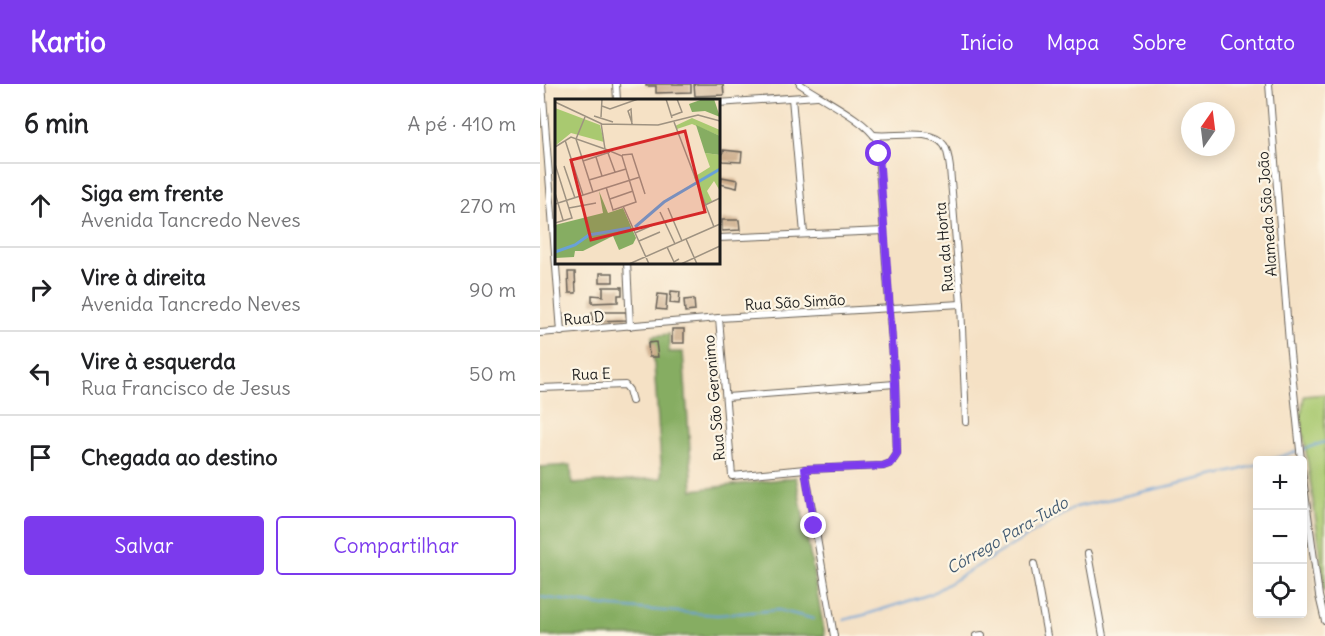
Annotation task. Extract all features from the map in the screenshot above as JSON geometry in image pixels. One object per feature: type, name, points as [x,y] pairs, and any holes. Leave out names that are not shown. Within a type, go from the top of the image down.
[{"type":"street","points":[[542,84],[555,261]]},
{"type":"street","points":[[616,84],[617,99]]},
{"type":"street","points":[[800,84],[856,119],[877,140],[895,384],[897,454],[891,463],[883,466],[805,469],[834,636]]},
{"type":"street","name":"Alameda São João","points":[[1269,84],[1289,343],[1301,456]]},
{"type":"street","points":[[720,103],[817,96]]},
{"type":"street","points":[[792,98],[804,234]]},
{"type":"street","name":"Rua da Horta","points":[[874,135],[925,135],[937,138],[946,146],[950,168],[961,304],[966,422]]},
{"type":"street","points":[[720,238],[884,231]]},
{"type":"street","points":[[555,264],[561,332]]},
{"type":"street","points":[[627,264],[630,326]]},
{"type":"street","name":"Rua São Simão","points":[[630,326],[719,318],[961,304]]},
{"type":"street","name":"Rua São Geronimo","points":[[719,318],[732,476],[805,469]]},
{"type":"street","name":"Rua D","points":[[540,333],[630,326]]},
{"type":"street","points":[[727,397],[895,384]]},
{"type":"street","name":"Rua E","points":[[540,388],[625,385],[632,401]]},
{"type":"street","points":[[1307,502],[1325,621]]},
{"type":"street","points":[[1088,554],[1103,636]]},
{"type":"street","points":[[1034,564],[1047,636]]},
{"type":"green space","points":[[669,334],[669,352],[683,352],[693,490],[796,477],[825,636],[540,636],[540,467],[571,465],[572,484],[662,478],[652,336]]},
{"type":"green space","points":[[1325,394],[1325,590],[1323,590],[1320,549],[1301,417],[1304,396]]},
{"type":"building","points":[[646,84],[691,84],[691,92],[656,93],[656,86],[646,86]]},
{"type":"building","points":[[694,84],[723,84],[724,95],[695,96]]},
{"type":"building","points":[[723,150],[742,152],[741,162],[722,161]]},
{"type":"building","points":[[722,177],[738,180],[737,188],[720,184]]},
{"type":"building","points":[[722,220],[739,220],[740,230],[722,231]]},
{"type":"building","points":[[568,272],[575,272],[576,293],[569,293]]},
{"type":"building","points":[[600,273],[613,273],[613,282],[600,282]]},
{"type":"building","points":[[603,287],[622,287],[622,295],[618,295],[618,302],[592,303],[592,295],[603,296]]},
{"type":"building","points":[[671,291],[680,292],[679,304],[670,303]]},
{"type":"building","points":[[658,294],[667,295],[666,310],[656,309]]},
{"type":"building","points":[[694,299],[695,311],[685,312],[684,300]]},
{"type":"building","points":[[592,312],[626,312],[627,320],[593,321]]},
{"type":"building","points":[[672,329],[684,329],[684,343],[672,343]]},
{"type":"building","points":[[656,342],[658,357],[649,357],[648,343]]},
{"type":"waterway","name":"Córrego Para-Tudo","points":[[1282,456],[1325,442]]},
{"type":"waterway","name":"Córrego Para-Tudo","points":[[843,620],[931,594],[1076,507],[1253,466]]},
{"type":"waterway","name":"Córrego Para-Tudo","points":[[540,597],[614,607],[717,615],[778,610],[814,619]]},
{"type":"route","points":[[814,526],[805,469],[883,466],[891,463],[897,454],[895,384],[879,154]]}]
